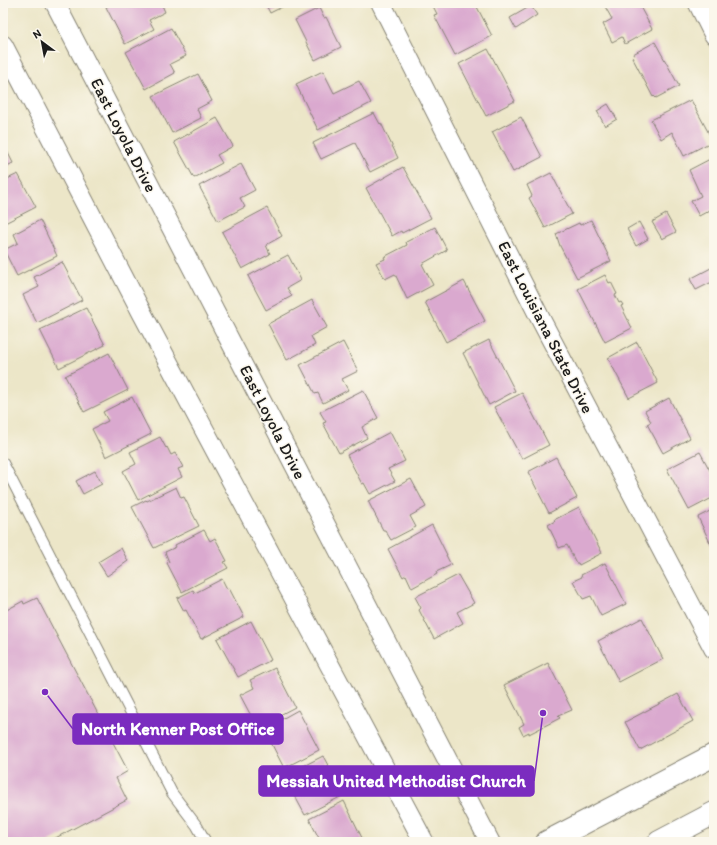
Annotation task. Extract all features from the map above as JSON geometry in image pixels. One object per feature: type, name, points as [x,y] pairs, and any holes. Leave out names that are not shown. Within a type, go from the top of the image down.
[{"type":"main road","points":[[548,842],[714,755]]},
{"type":"main road","points":[[659,842],[714,813]]},
{"type":"street","name":"East Loyola Drive","points":[[55,3],[490,842]]},
{"type":"street","name":"East Louisiana State Drive","points":[[381,3],[541,320],[714,649]]},
{"type":"street","points":[[698,3],[714,35]]},
{"type":"street","points":[[3,45],[142,313],[424,842]]},
{"type":"lane","points":[[3,463],[172,794],[197,826],[206,842]]},
{"type":"building","points":[[114,3],[161,3],[165,12],[149,20],[154,29],[125,44],[106,7]]},
{"type":"building","points":[[265,3],[290,3],[270,13]]},
{"type":"building","points":[[485,3],[477,7],[492,36],[455,55],[434,15],[437,14],[432,4]]},
{"type":"building","points":[[603,3],[638,3],[652,29],[625,44],[622,37],[612,42],[603,24],[612,19]]},
{"type":"building","points":[[531,6],[537,15],[516,29],[510,18]]},
{"type":"building","points":[[319,8],[324,18],[326,17],[341,47],[315,60],[295,20]]},
{"type":"building","points":[[171,28],[186,56],[170,64],[175,73],[146,89],[126,52]]},
{"type":"building","points":[[655,42],[679,86],[656,98],[654,96],[653,97],[632,57],[634,56],[633,54]]},
{"type":"building","points":[[488,49],[515,101],[486,116],[459,64]]},
{"type":"building","points":[[323,71],[334,93],[359,81],[371,103],[318,130],[296,84]]},
{"type":"building","points":[[198,74],[212,101],[197,109],[201,118],[172,133],[153,96]]},
{"type":"building","points":[[691,100],[713,141],[684,156],[672,132],[661,139],[651,120]]},
{"type":"building","points":[[608,104],[617,119],[605,126],[597,111]]},
{"type":"building","points":[[374,113],[380,124],[381,123],[398,158],[370,172],[355,143],[321,159],[313,143]]},
{"type":"building","points":[[521,117],[542,157],[513,172],[492,132]]},
{"type":"building","points":[[217,118],[233,146],[217,155],[222,163],[194,178],[174,142]]},
{"type":"building","points":[[3,143],[13,163],[3,168]]},
{"type":"building","points":[[714,157],[714,208],[699,216],[691,201],[701,196],[689,170]]},
{"type":"building","points":[[241,164],[255,190],[240,198],[245,207],[218,221],[199,186]]},
{"type":"building","points":[[403,167],[431,218],[402,233],[401,231],[392,236],[366,188]]},
{"type":"building","points":[[551,173],[572,214],[545,228],[529,198],[532,196],[527,185]]},
{"type":"building","points":[[18,174],[36,207],[3,224],[3,181]]},
{"type":"building","points":[[267,208],[282,236],[266,245],[270,254],[242,269],[222,232]]},
{"type":"building","points":[[666,214],[676,232],[662,239],[652,222]]},
{"type":"building","points":[[40,220],[57,256],[17,276],[4,250],[18,243],[14,234]]},
{"type":"building","points":[[591,220],[611,261],[577,278],[560,246],[556,234],[579,223],[580,225]]},
{"type":"building","points":[[639,222],[648,239],[636,246],[627,229]]},
{"type":"building","points":[[435,227],[447,250],[422,264],[433,285],[407,299],[395,274],[385,279],[376,263],[407,245],[406,242]]},
{"type":"building","points":[[288,255],[301,280],[287,288],[292,296],[266,310],[248,276]]},
{"type":"building","points":[[62,262],[82,300],[37,323],[23,295],[39,287],[34,277]]},
{"type":"building","points":[[711,268],[714,275],[714,281],[696,290],[690,279]]},
{"type":"building","points":[[605,275],[609,283],[611,282],[617,294],[615,295],[619,303],[621,302],[623,305],[621,306],[632,328],[605,342],[578,289]]},
{"type":"building","points":[[464,281],[485,321],[446,342],[425,302]]},
{"type":"building","points":[[312,300],[327,327],[311,336],[315,345],[287,360],[268,324]]},
{"type":"building","points":[[86,308],[105,345],[59,368],[40,330]]},
{"type":"building","points":[[489,340],[515,391],[489,405],[463,353]]},
{"type":"building","points":[[343,342],[358,371],[342,379],[348,390],[323,403],[318,393],[315,394],[300,365]]},
{"type":"building","points":[[637,342],[658,383],[629,398],[608,358]]},
{"type":"building","points":[[109,353],[128,390],[84,412],[65,376]]},
{"type":"building","points":[[363,390],[378,418],[362,427],[367,438],[339,453],[323,423],[326,422],[320,412]]},
{"type":"building","points":[[522,393],[549,445],[522,459],[494,407]]},
{"type":"building","points":[[132,397],[151,434],[106,457],[92,429],[108,421],[103,412]]},
{"type":"building","points":[[669,398],[690,438],[663,453],[647,424],[651,422],[645,411]]},
{"type":"building","points":[[390,432],[405,461],[388,469],[395,481],[370,494],[364,483],[362,484],[347,455]]},
{"type":"building","points":[[160,437],[171,455],[175,453],[183,467],[178,469],[182,477],[138,500],[123,471],[136,464],[130,452]]},
{"type":"building","points":[[700,452],[714,478],[714,497],[689,510],[667,469]]},
{"type":"building","points":[[556,457],[577,498],[549,513],[528,472]]},
{"type":"building","points":[[95,471],[102,484],[83,494],[76,481]]},
{"type":"building","points":[[411,479],[426,507],[410,516],[416,527],[391,540],[385,530],[383,530],[368,501]]},
{"type":"building","points":[[176,487],[181,498],[184,497],[199,526],[154,548],[132,507]]},
{"type":"building","points":[[579,507],[602,553],[579,565],[576,563],[567,545],[559,548],[548,525],[555,521],[554,520]]},
{"type":"building","points":[[714,509],[714,551],[698,517]]},
{"type":"building","points":[[432,525],[451,565],[436,572],[437,574],[412,588],[406,575],[403,577],[388,549]]},
{"type":"building","points":[[204,530],[210,541],[215,538],[227,561],[224,562],[228,568],[182,592],[167,563],[169,562],[165,552]]},
{"type":"building","points":[[121,548],[128,561],[107,576],[98,562]]},
{"type":"building","points":[[605,563],[626,604],[601,616],[591,596],[583,599],[573,581],[582,577],[581,575]]},
{"type":"building","points":[[458,575],[474,603],[457,612],[463,623],[434,639],[419,610],[421,608],[415,597]]},
{"type":"building","points":[[222,579],[227,589],[229,588],[244,617],[201,639],[186,610],[184,611],[177,598],[193,590],[195,593]]},
{"type":"building","points":[[37,598],[128,771],[116,778],[127,800],[48,842],[3,842],[3,612],[23,601],[24,604]]},
{"type":"building","points":[[642,618],[663,659],[619,682],[598,641]]},
{"type":"building","points":[[251,621],[271,660],[238,677],[217,639]]},
{"type":"building","points":[[548,663],[572,710],[558,716],[560,718],[529,734],[529,732],[523,735],[519,727],[524,724],[504,685]]},
{"type":"building","points":[[275,668],[295,707],[257,727],[240,695],[254,688],[250,680]]},
{"type":"building","points":[[678,694],[693,721],[640,750],[625,722]]},
{"type":"building","points":[[298,710],[319,750],[284,768],[264,729]]},
{"type":"building","points":[[323,756],[344,795],[305,815],[284,776]]},
{"type":"building","points":[[344,801],[364,842],[321,842],[309,819]]},
{"type":"place","name":"North Kenner Post Office","points":[[45,692]]},
{"type":"place","name":"Messiah United Methodist Church","points":[[543,713]]}]
